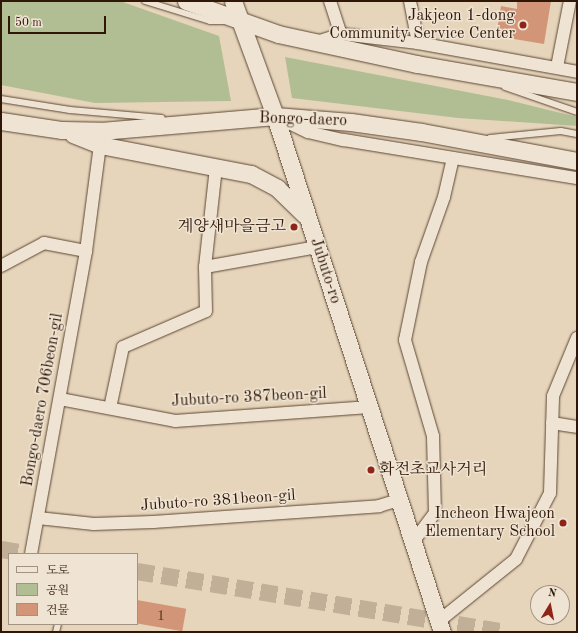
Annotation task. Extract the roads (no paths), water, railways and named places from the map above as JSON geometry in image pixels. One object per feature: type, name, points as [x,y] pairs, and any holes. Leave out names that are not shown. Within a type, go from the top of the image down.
[{"type":"main road","points":[[186,1],[239,21],[316,42],[467,73],[577,92]]},
{"type":"main road","name":"Jubuto-ro","points":[[233,1],[239,21],[275,116],[440,627]]},
{"type":"main road","name":"Bongo-daero","points":[[2,124],[62,130],[101,131],[275,116],[351,122],[469,140],[577,161]]},
{"type":"main road","points":[[62,130],[100,145],[252,174],[271,184],[308,217]]},
{"type":"street","points":[[330,1],[341,34]]},
{"type":"street","points":[[410,1],[418,43]]},
{"type":"street","points":[[557,67],[570,1]]},
{"type":"street","points":[[316,42],[341,34],[418,43],[557,67],[577,72]]},
{"type":"street","points":[[275,116],[308,132],[577,178]]},
{"type":"street","name":"Bongo-daero 706beon-gil","points":[[32,553],[86,251],[100,145]]},
{"type":"street","points":[[413,542],[435,513],[434,436],[405,340],[421,262],[444,196],[453,158]]},
{"type":"street","points":[[110,408],[123,347],[206,311],[205,267],[216,168]]},
{"type":"street","points":[[1,266],[44,243],[86,251]]},
{"type":"street","points":[[205,267],[317,247]]},
{"type":"street","points":[[440,627],[516,559],[550,493],[553,396],[577,338]]},
{"type":"street","name":"Jubuto-ro 387beon-gil","points":[[60,398],[175,421],[369,407]]},
{"type":"street","points":[[552,423],[577,427]]},
{"type":"street","name":"Jubuto-ro 381beon-gil","points":[[38,518],[94,524],[153,522],[379,506],[400,500]]},
{"type":"lane","points":[[145,1],[210,21],[239,21]]},
{"type":"lane","points":[[467,73],[577,112]]},
{"type":"lane","points":[[1,99],[114,115],[165,118],[275,116]]},
{"type":"lane","points":[[469,140],[561,132],[577,134]]},
{"type":"tunnel","points":[[1,549],[26,553]]},
{"type":"tunnel","points":[[138,571],[504,632]]},
{"type":"place","name":"Jakjeon 1-dong Community Service Center","points":[[523,25]]},
{"type":"place","name":"계양새마을금고","points":[[294,227]]},
{"type":"place","name":"화전초교사거리","points":[[371,470]]},
{"type":"place","name":"Incheon Hwajeon Elementary School","points":[[563,523]]}]
